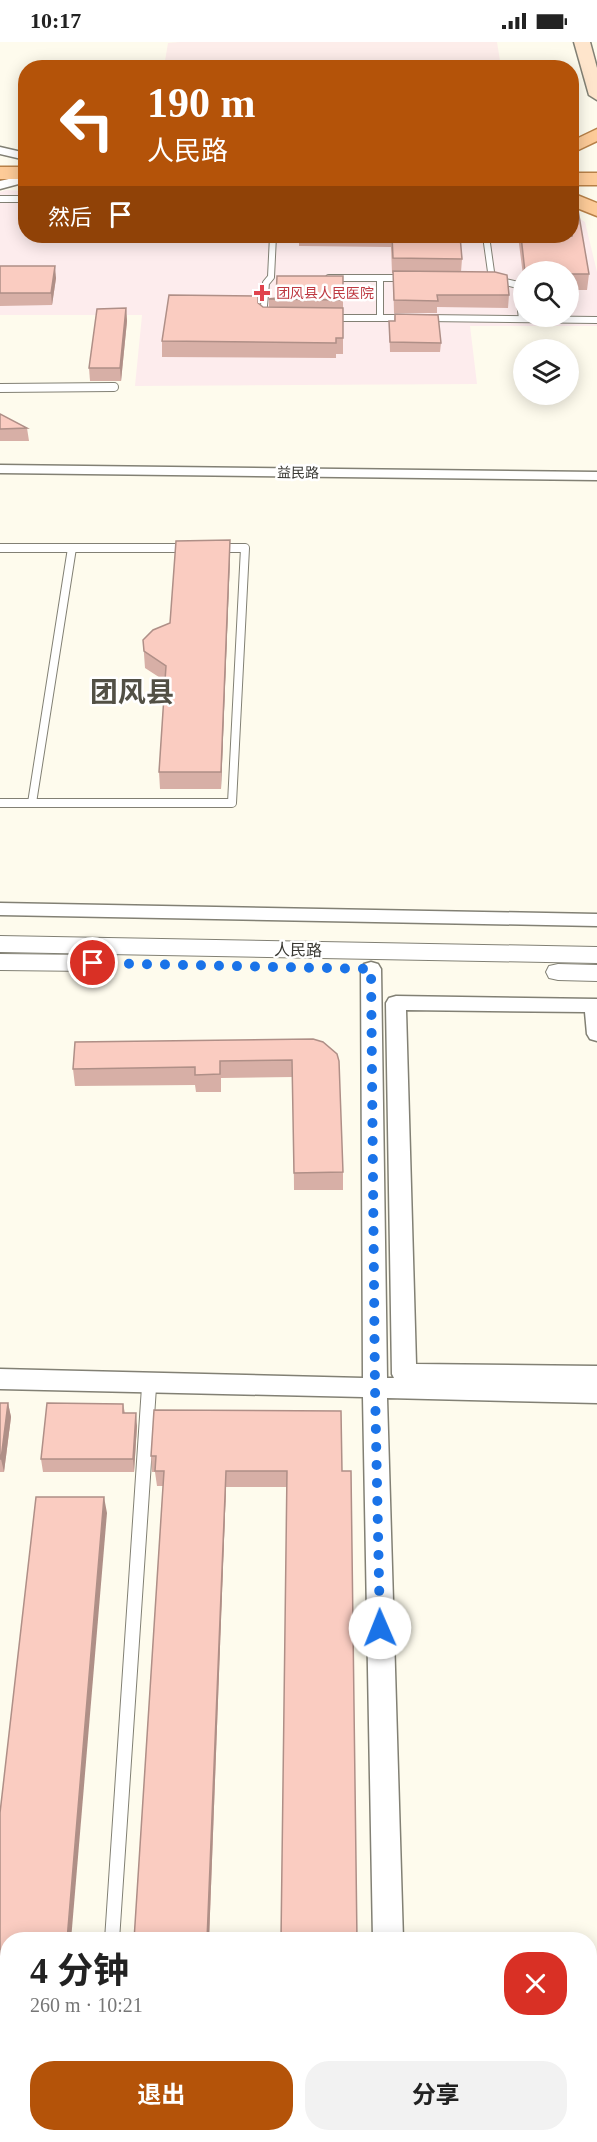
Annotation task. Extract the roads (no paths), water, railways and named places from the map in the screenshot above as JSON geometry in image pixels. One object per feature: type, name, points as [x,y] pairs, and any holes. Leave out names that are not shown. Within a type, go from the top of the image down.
[{"type":"main road","points":[[582,42],[597,95]]},
{"type":"main road","points":[[579,144],[597,134]]},
{"type":"main road","points":[[0,164],[18,164]]},
{"type":"main road","points":[[579,170],[597,170]]},
{"type":"main road","points":[[0,173],[18,173]]},
{"type":"main road","points":[[579,179],[597,179]]},
{"type":"main road","points":[[579,203],[597,210]]},
{"type":"street","points":[[0,150],[18,156]]},
{"type":"street","points":[[0,185],[18,180]]},
{"type":"street","name":"益民路","points":[[0,469],[597,476]]},
{"type":"street","points":[[0,909],[597,920]]},
{"type":"street","name":"人民路","points":[[0,944],[597,955]]},
{"type":"street","name":"人民路","points":[[0,962],[597,973]]},
{"type":"street","points":[[371,969],[375,1388],[388,1932]]},
{"type":"street","points":[[597,1034],[594,1005],[396,1002],[404,1374],[597,1376]]},
{"type":"street","points":[[0,1379],[597,1393]]},
{"type":"lane","points":[[0,199],[18,199]]},
{"type":"lane","points":[[273,243],[272,277],[266,283],[263,317],[275,317]]},
{"type":"lane","points":[[487,243],[492,279]]},
{"type":"lane","points":[[272,277],[282,277]]},
{"type":"lane","points":[[326,278],[413,278]]},
{"type":"lane","points":[[380,278],[380,318]]},
{"type":"lane","points":[[481,279],[513,284]]},
{"type":"lane","points":[[322,318],[513,319]]},
{"type":"lane","points":[[579,320],[597,320]]},
{"type":"lane","points":[[0,387],[114,387]]},
{"type":"lane","points":[[0,548],[199,548]]},
{"type":"lane","points":[[32,803],[72,548]]},
{"type":"lane","points":[[0,803],[232,803],[245,548],[210,548]]},
{"type":"lane","points":[[113,1932],[149,1383]]},
{"type":"place","name":"团风县人民医院","points":[[262,293]]},
{"type":"district","name":"团风县","points":[[132,692]]}]
